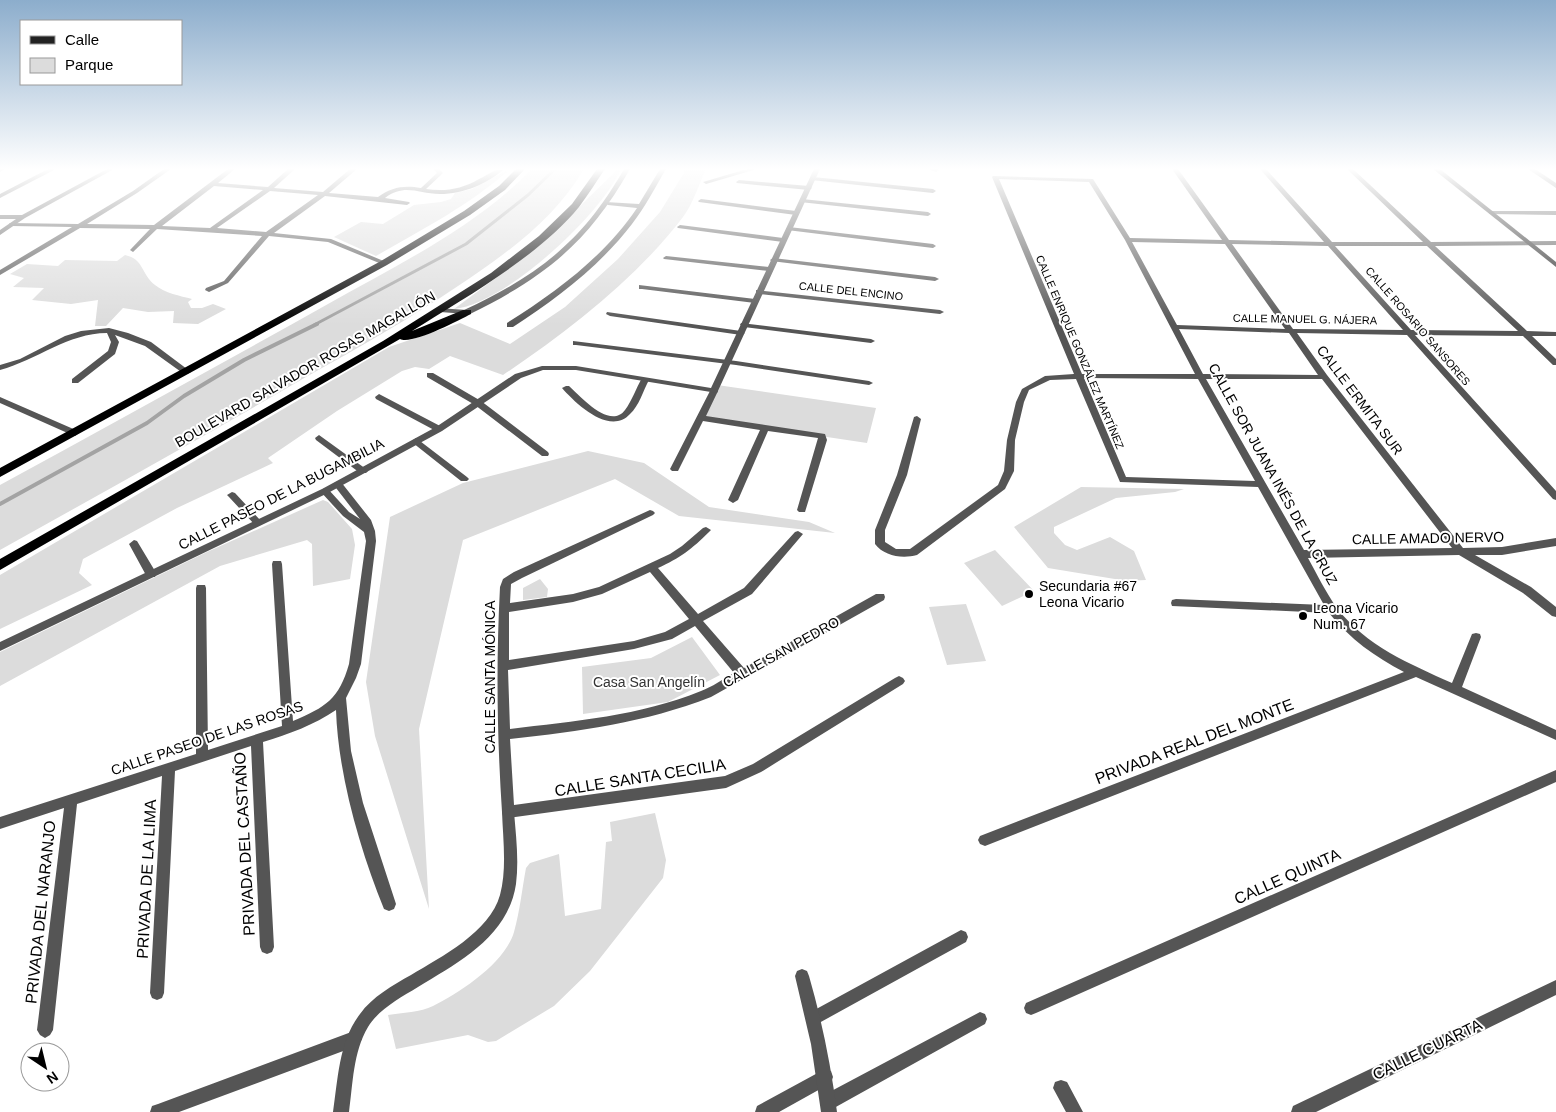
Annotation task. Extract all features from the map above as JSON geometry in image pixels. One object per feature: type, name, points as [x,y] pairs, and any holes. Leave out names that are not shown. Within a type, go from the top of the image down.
[{"type":"highway","points":[[0,473],[384,263],[454,221]]},
{"type":"highway","name":"BOULEVARD SALVADOR ROSAS MAGALLÓN","points":[[0,565],[440,310],[515,260],[560,221]]},
{"type":"highway","points":[[387,342],[427,330],[466,312]]},
{"type":"highway","points":[[0,555],[118,496]]},
{"type":"main road","points":[[1502,221],[1556,265]]},
{"type":"street","points":[[0,233],[17,221]]},
{"type":"street","points":[[0,273],[85,221]]},
{"type":"street","points":[[133,250],[164,221]]},
{"type":"street","points":[[212,229],[223,221]]},
{"type":"street","points":[[209,290],[226,282],[266,234],[285,221]]},
{"type":"street","points":[[440,310],[466,312],[521,286],[552,262],[593,221]]},
{"type":"street","points":[[510,325],[592,262],[623,231],[630,221]]},
{"type":"street","points":[[676,469],[793,221]]},
{"type":"street","name":"CALLE ENRIQUE GONZÁLEZ MARTÍNEZ","points":[[1014,221],[1123,480],[1261,484]]},
{"type":"street","name":"CALLE SOR JUANA INÉS DE LA CRUZ","points":[[1116,221],[1261,484],[1332,609],[1344,626],[1353,635],[1372,648],[1416,672],[1556,735]]},
{"type":"street","name":"CALLE ERMITA SUR","points":[[1213,221],[1324,377],[1460,551],[1527,590],[1556,613]]},
{"type":"street","name":"CALLE ROSARIO SANSORES","points":[[1309,221],[1407,333],[1556,497]]},
{"type":"street","points":[[1405,221],[1556,363]]},
{"type":"street","points":[[12,224],[80,224],[212,229],[329,240],[384,263]]},
{"type":"street","points":[[680,227],[783,240]]},
{"type":"street","points":[[789,229],[933,246]]},
{"type":"street","points":[[1128,240],[1330,244],[1556,243]]},
{"type":"street","points":[[666,258],[769,269]]},
{"type":"street","points":[[774,260],[934,278]]},
{"type":"street","points":[[642,287],[755,301]]},
{"type":"street","name":"CALLE DEL ENCINO","points":[[759,292],[940,312]]},
{"type":"street","points":[[610,314],[741,334]]},
{"type":"street","points":[[744,325],[871,341]]},
{"type":"street","name":"CALLE MANUEL G. NÁJERA","points":[[1174,327],[1292,331],[1556,334]]},
{"type":"street","points":[[74,381],[112,352],[116,342],[109,330]]},
{"type":"street","points":[[0,375],[67,337],[109,330],[144,342],[187,372]]},
{"type":"street","points":[[576,343],[727,362],[869,383]]},
{"type":"street","points":[[0,368],[24,360]]},
{"type":"street","name":"CALLE PASEO DE LA BUGAMBILIA","points":[[0,647],[326,491],[439,429],[518,376],[542,368],[576,368],[714,391]]},
{"type":"street","points":[[430,374],[478,403],[545,454]]},
{"type":"street","points":[[917,419],[902,475],[880,530],[880,544],[891,552],[905,554],[913,552],[1002,487],[1009,471],[1011,440],[1020,402],[1026,389],[1048,378],[1078,376],[1324,377]]},
{"type":"street","points":[[566,388],[601,417],[614,420],[625,416],[645,380]]},
{"type":"street","points":[[379,397],[439,429]]},
{"type":"street","points":[[0,400],[75,433]]},
{"type":"street","points":[[700,418],[822,436],[823,439],[802,510]]},
{"type":"street","points":[[733,500],[765,427]]},
{"type":"street","points":[[319,438],[363,471]]},
{"type":"street","points":[[416,441],[464,479]]},
{"type":"street","name":"CALLE PASEO DE LAS ROSAS","points":[[0,823],[288,729],[322,713],[341,699],[351,681],[355,664],[370,547],[370,531],[359,509],[338,484]]},
{"type":"street","points":[[326,491],[346,514],[370,531]]},
{"type":"street","points":[[232,495],[258,523]]},
{"type":"street","name":"CALLE SANTA MÓNICA","points":[[508,812],[503,735],[502,666],[507,582],[650,512]]},
{"type":"street","points":[[506,608],[588,594],[652,568],[686,549],[706,530]]},
{"type":"street","points":[[502,666],[652,642],[697,621],[748,591],[760,580],[798,534]]},
{"type":"street","name":"CALLE AMADO NERVO","points":[[1301,554],[1502,551],[1556,542]]},
{"type":"street","points":[[134,544],[151,574]]},
{"type":"street","points":[[277,564],[288,729]]},
{"type":"street","points":[[652,568],[742,674]]},
{"type":"street","points":[[201,588],[202,757]]},
{"type":"street","name":"CALLE SAN PEDRO","points":[[503,735],[619,720],[652,714],[680,706],[742,674],[880,597]]},
{"type":"street","points":[[1176,603],[1332,609]]},
{"type":"street","points":[[1455,690],[1476,637]]},
{"type":"street","name":"PRIVADA REAL DEL MONTE","points":[[985,840],[1416,672]]},
{"type":"street","name":"CALLE SANTA CECILIA","points":[[508,812],[726,782],[757,768],[899,681]]},
{"type":"street","points":[[341,699],[341,722],[361,822],[389,904]]},
{"type":"street","name":"PRIVADA DEL CASTAÑO","points":[[257,740],[267,947]]},
{"type":"street","name":"PRIVADA DE LA LIMA","points":[[157,993],[169,768]]},
{"type":"street","name":"CALLE QUINTA","points":[[1031,1008],[1556,776]]},
{"type":"street","name":"PRIVADA DEL NARANJO","points":[[45,1030],[71,799]]},
{"type":"street","points":[[341,1112],[354,1039],[363,1021],[372,1011],[480,937],[495,921],[504,906],[508,888],[508,812]]},
{"type":"street","points":[[814,1018],[961,937]]},
{"type":"street","points":[[802,976],[814,1018],[829,1107],[980,1019]]},
{"type":"street","name":"CALLE CUARTA","points":[[1299,1112],[1556,987]]},
{"type":"street","points":[[158,1112],[354,1039]]},
{"type":"street","points":[[763,1112],[825,1077]]},
{"type":"street","points":[[1061,1088],[1075,1112]]},
{"type":"green space","points":[[388,221],[437,221],[376,256],[334,237],[361,222],[383,224]]},
{"type":"green space","points":[[469,221],[543,221],[494,261],[440,298],[383,333],[192,443],[0,550],[0,485],[382,274]]},
{"type":"green space","points":[[565,221],[584,221],[524,275],[475,303],[454,309],[539,246]]},
{"type":"green space","points":[[652,221],[680,221],[644,262],[622,283],[552,341],[503,375],[450,356],[429,369],[415,367],[402,371],[337,411],[268,458],[273,463],[177,508],[83,559],[79,573],[92,585],[0,629],[0,575],[389,347],[460,323],[510,344],[565,307],[618,259]]},
{"type":"green space","points":[[125,255],[136,260],[150,281],[159,288],[192,299],[188,302],[191,308],[202,308],[213,304],[226,309],[198,324],[173,323],[174,311],[148,312],[123,308],[106,326],[95,326],[98,300],[71,304],[32,300],[44,288],[13,287],[24,278],[10,274],[27,264],[58,266],[65,260],[117,261]]},
{"type":"green space","points":[[717,385],[876,408],[867,443],[700,418]]},
{"type":"green space","points":[[588,451],[644,463],[709,507],[809,522],[835,533],[679,516],[615,479],[463,540],[419,729],[429,909],[375,736],[366,682],[390,517],[463,483]]},
{"type":"green space","points":[[1081,487],[1184,489],[1175,492],[1116,498],[1054,527],[1054,533],[1065,545],[1077,550],[1110,537],[1134,551],[1146,580],[1127,581],[1048,568],[1014,527]]},
{"type":"green space","points":[[323,500],[328,502],[352,529],[355,545],[350,579],[313,586],[312,544],[307,540],[220,566],[0,686],[0,652],[207,552]]},
{"type":"green space","points":[[995,550],[1034,591],[1002,606],[964,563]]},
{"type":"green space","points":[[540,579],[548,589],[547,597],[523,600],[523,588]]},
{"type":"green space","points":[[966,604],[986,661],[947,665],[929,607]]},
{"type":"green space","name":"Casa San Angelín","points":[[692,637],[720,675],[668,702],[583,714],[582,667],[651,658]]},
{"type":"green space","points":[[655,813],[666,860],[663,878],[590,971],[554,1006],[496,1041],[488,1042],[468,1035],[396,1049],[388,1015],[428,1008],[456,993],[469,985],[492,965],[509,944],[514,932],[526,868],[530,863],[559,854],[565,916],[601,909],[606,842],[612,841],[610,822]]},
{"type":"waterway","points":[[314,325],[466,244],[495,221]]},
{"type":"waterway","points":[[0,504],[147,423],[184,396],[244,360],[317,324]]},
{"type":"place","name":"Secundaria #67 Leona Vicario","points":[[1029,594]]},
{"type":"place","name":"Leona Vicario Num. 67","points":[[1303,616]]}]
